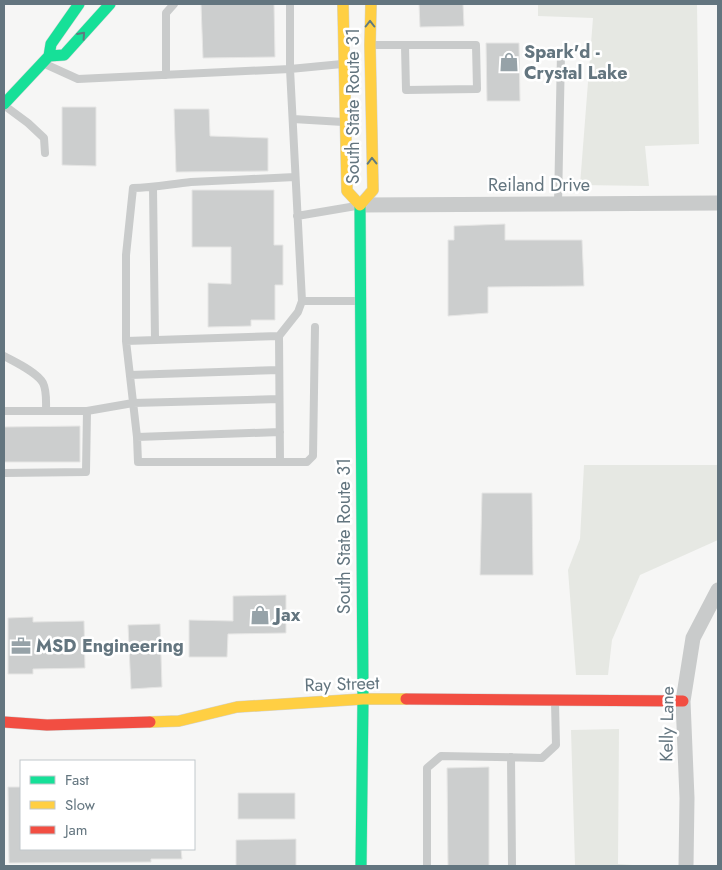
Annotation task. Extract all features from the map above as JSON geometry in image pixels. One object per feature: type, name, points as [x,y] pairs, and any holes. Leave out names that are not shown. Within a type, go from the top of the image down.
[{"type":"main road","points":[[4,105],[46,60],[51,44],[80,4]]},
{"type":"main road","points":[[46,60],[64,55],[110,4]]},
{"type":"main road","name":"South State Route 31","points":[[342,4],[347,191],[360,205]]},
{"type":"main road","name":"South State Route 31","points":[[362,866],[363,699],[360,205],[373,190],[370,4]]},
{"type":"main road","name":"Ray Street","points":[[4,722],[47,725],[179,721],[237,707],[363,699],[683,701]]},
{"type":"street","name":"Reiland Drive","points":[[360,205],[718,203]]},
{"type":"street","name":"Kelly Lane","points":[[686,866],[687,798],[683,701],[692,638],[718,590]]},
{"type":"lane","points":[[166,75],[166,13],[174,4]]},
{"type":"lane","points":[[280,462],[279,336],[298,312],[302,301],[292,119],[290,4]]},
{"type":"lane","points":[[370,45],[476,45],[477,89],[406,90],[405,46]]},
{"type":"lane","points":[[558,204],[561,53]]},
{"type":"lane","points":[[46,60],[78,79],[290,69],[344,63]]},
{"type":"lane","points":[[4,105],[44,138],[45,153]]},
{"type":"lane","points":[[292,119],[346,123]]},
{"type":"lane","points":[[295,177],[221,180],[153,188],[133,188],[126,256],[126,340],[134,403],[138,462],[307,462],[313,456],[315,327]]},
{"type":"lane","points":[[153,188],[156,339]]},
{"type":"lane","points":[[297,216],[360,205]]},
{"type":"lane","points":[[302,301],[361,301]]},
{"type":"lane","points":[[126,340],[279,336]]},
{"type":"lane","points":[[4,356],[34,374],[43,383],[46,392],[46,411]]},
{"type":"lane","points":[[130,375],[279,370]]},
{"type":"lane","points":[[4,411],[87,411],[134,403],[279,399]]},
{"type":"lane","points":[[4,473],[86,472],[87,411]]},
{"type":"lane","points":[[137,437],[280,432]]},
{"type":"lane","points":[[427,866],[427,768],[441,756],[542,758],[556,745],[555,700]]},
{"type":"lane","points":[[511,757],[512,866]]},
{"type":"shaded area","points":[[538,4],[697,4],[699,144],[645,146],[649,186],[580,185],[593,18],[538,16]]},
{"type":"shaded area","points":[[584,465],[718,465],[718,540],[640,575],[612,640],[608,675],[576,675],[568,570],[580,539]]},
{"type":"shaded area","points":[[619,729],[618,864],[647,866],[575,866],[571,730]]},
{"type":"building","points":[[201,4],[274,4],[275,57],[203,58]]},
{"type":"building","points":[[419,4],[463,4],[464,26],[420,27]]},
{"type":"building","points":[[486,43],[519,43],[520,101],[487,101]]},
{"type":"building","points":[[62,107],[96,107],[96,166],[62,165]]},
{"type":"building","points":[[174,109],[209,109],[210,136],[268,138],[268,171],[176,172]]},
{"type":"building","points":[[192,190],[274,190],[274,245],[283,245],[283,285],[275,285],[275,320],[251,320],[251,326],[208,327],[208,283],[231,284],[231,247],[192,247]]},
{"type":"building","points":[[505,224],[505,240],[582,240],[584,286],[488,287],[488,313],[448,316],[448,240],[454,240],[454,226]]},
{"type":"building","points":[[80,426],[80,462],[4,462],[4,427]]},
{"type":"building","points":[[482,493],[532,493],[533,575],[480,575]]},
{"type":"building","points":[[286,595],[286,633],[228,634],[227,657],[189,657],[189,620],[233,621],[233,596]]},
{"type":"building","points":[[33,617],[33,622],[84,621],[85,668],[33,669],[33,674],[8,674],[8,618]]},
{"type":"building","points":[[160,624],[162,687],[131,689],[128,625]]},
{"type":"building","points":[[489,767],[489,866],[448,866],[447,768]]},
{"type":"building","points":[[8,787],[20,787],[20,850],[181,850],[182,859],[151,859],[151,862],[9,863]]},
{"type":"building","points":[[238,793],[295,793],[295,819],[238,819]]},
{"type":"building","points":[[296,839],[296,866],[236,866],[236,840]]},
{"type":"traffic: fast","points":[[4,104],[49,56],[51,44],[79,4]]},
{"type":"traffic: fast","points":[[49,56],[64,55],[110,4]]},
{"type":"traffic: fast","points":[[360,205],[363,699],[361,866]]},
{"type":"traffic: slow","points":[[343,4],[347,191],[360,205]]},
{"type":"traffic: slow","points":[[360,205],[373,190],[371,4]]},
{"type":"traffic: slow","points":[[150,722],[179,721],[237,707],[363,699],[406,699]]},
{"type":"traffic: jam","points":[[406,699],[683,701]]},
{"type":"traffic: jam","points":[[4,722],[47,725],[150,722]]},
{"type":"place","name":"Spark'd - Crystal Lake","points":[[509,62]]},
{"type":"place","name":"Jax","points":[[260,615]]},
{"type":"place","name":"MSD Engineering","points":[[21,646]]}]
